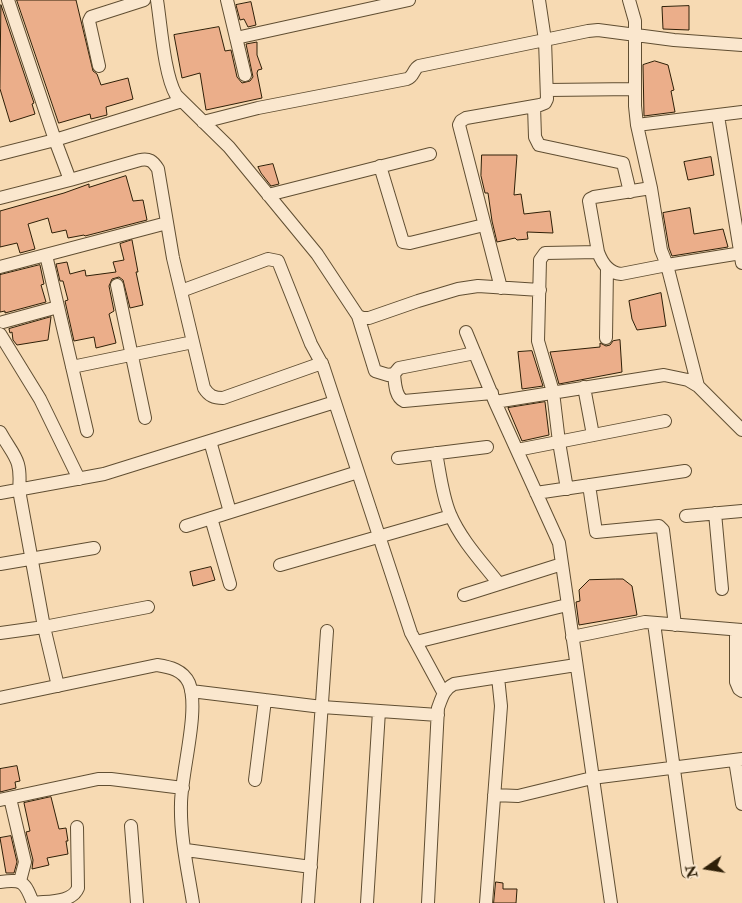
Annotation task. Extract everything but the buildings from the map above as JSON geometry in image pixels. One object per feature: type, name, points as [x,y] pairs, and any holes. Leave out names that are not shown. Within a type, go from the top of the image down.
[{"type":"street","points":[[8,0],[54,140],[70,180]]},
{"type":"street","points":[[99,66],[89,21],[90,17],[144,0]]},
{"type":"street","points":[[157,0],[172,88],[182,101],[229,147],[317,254],[358,316],[375,371],[388,375],[394,374],[396,370],[403,366],[475,354]]},
{"type":"street","points":[[227,0],[245,75]]},
{"type":"street","points":[[236,38],[407,0]]},
{"type":"street","points":[[500,288],[459,125],[466,118],[545,103],[548,90],[545,40],[539,0]]},
{"type":"street","points":[[629,0],[635,21],[637,126],[662,250],[698,386]]},
{"type":"street","points":[[203,122],[258,108],[407,79],[412,76],[415,69],[419,66],[598,30],[674,40],[742,45]]},
{"type":"street","points":[[548,90],[635,89]]},
{"type":"street","points":[[0,154],[54,140],[182,101]]},
{"type":"street","points":[[534,106],[535,137],[539,145],[623,163],[630,192]]},
{"type":"street","points":[[637,126],[742,112]]},
{"type":"street","points":[[651,188],[590,199],[588,205],[598,252],[600,259],[607,268],[614,273],[621,274],[667,265],[741,257],[736,185],[718,116]]},
{"type":"street","points":[[268,194],[430,154]]},
{"type":"street","points":[[0,198],[147,158],[154,162],[158,168],[172,258],[204,388],[209,395],[223,398],[322,363]]},
{"type":"street","points":[[380,166],[403,242],[410,243],[484,224]]},
{"type":"street","points":[[0,267],[167,223]]},
{"type":"street","points":[[567,489],[553,392],[538,341],[539,268],[542,256],[545,253],[598,252]]},
{"type":"street","points":[[46,255],[87,431]]},
{"type":"street","points":[[181,291],[268,259],[278,261],[311,344],[322,363],[411,633],[443,692]]},
{"type":"street","points":[[606,338],[607,268]]},
{"type":"street","points":[[117,285],[145,418]]},
{"type":"street","points":[[358,316],[369,318],[418,300],[458,289],[478,286],[540,290]]},
{"type":"street","points":[[3,322],[58,307]]},
{"type":"street","points":[[466,332],[559,543],[611,903]]},
{"type":"street","points":[[0,334],[40,399],[80,479]]},
{"type":"street","points":[[72,368],[193,342]]},
{"type":"street","points":[[394,374],[398,395],[400,399],[404,400],[494,397],[553,392],[664,375],[688,380],[698,386],[742,430]]},
{"type":"street","points":[[584,387],[593,435]]},
{"type":"street","points":[[0,493],[104,474],[335,402]]},
{"type":"street","points":[[517,450],[665,421]]},
{"type":"street","points":[[0,432],[16,457],[21,472],[19,490],[33,558],[44,627],[58,686]]},
{"type":"street","points":[[210,441],[230,512]]},
{"type":"street","points":[[398,458],[487,447]]},
{"type":"street","points":[[436,453],[451,516],[466,542],[499,584]]},
{"type":"street","points":[[536,493],[685,471]]},
{"type":"street","points":[[186,526],[358,472]]},
{"type":"street","points":[[589,485],[596,532],[659,526],[663,530],[675,625]]},
{"type":"street","points":[[686,516],[742,511]]},
{"type":"street","points":[[715,513],[722,589]]},
{"type":"street","points":[[280,565],[451,516]]},
{"type":"street","points":[[211,518],[230,584]]},
{"type":"street","points":[[0,564],[94,548]]},
{"type":"street","points":[[464,595],[562,564]]},
{"type":"street","points":[[416,642],[567,605]]},
{"type":"street","points":[[0,633],[44,627],[148,607]]},
{"type":"street","points":[[572,637],[638,622],[739,630],[736,682],[739,690],[742,692]]},
{"type":"street","points":[[654,623],[688,872]]},
{"type":"street","points":[[308,903],[327,630]]},
{"type":"street","points":[[0,698],[158,665],[169,666],[179,671],[189,682],[191,691],[192,708],[180,803],[193,903]]},
{"type":"street","points":[[428,903],[438,708],[443,692],[454,684],[576,665]]},
{"type":"street","points":[[486,903],[501,706],[498,677]]},
{"type":"street","points":[[191,691],[322,707],[438,715]]},
{"type":"street","points":[[255,780],[265,700]]},
{"type":"street","points":[[367,903],[379,711]]},
{"type":"street","points":[[494,795],[518,796],[592,778],[673,766],[739,759],[742,804]]},
{"type":"street","points":[[20,881],[25,862],[5,799],[98,779],[183,788]]},
{"type":"street","points":[[131,826],[137,903]]},
{"type":"street","points":[[0,882],[20,881],[25,885],[34,903],[67,898],[76,893],[78,888],[77,827]]},
{"type":"street","points":[[186,850],[311,868]]}]
